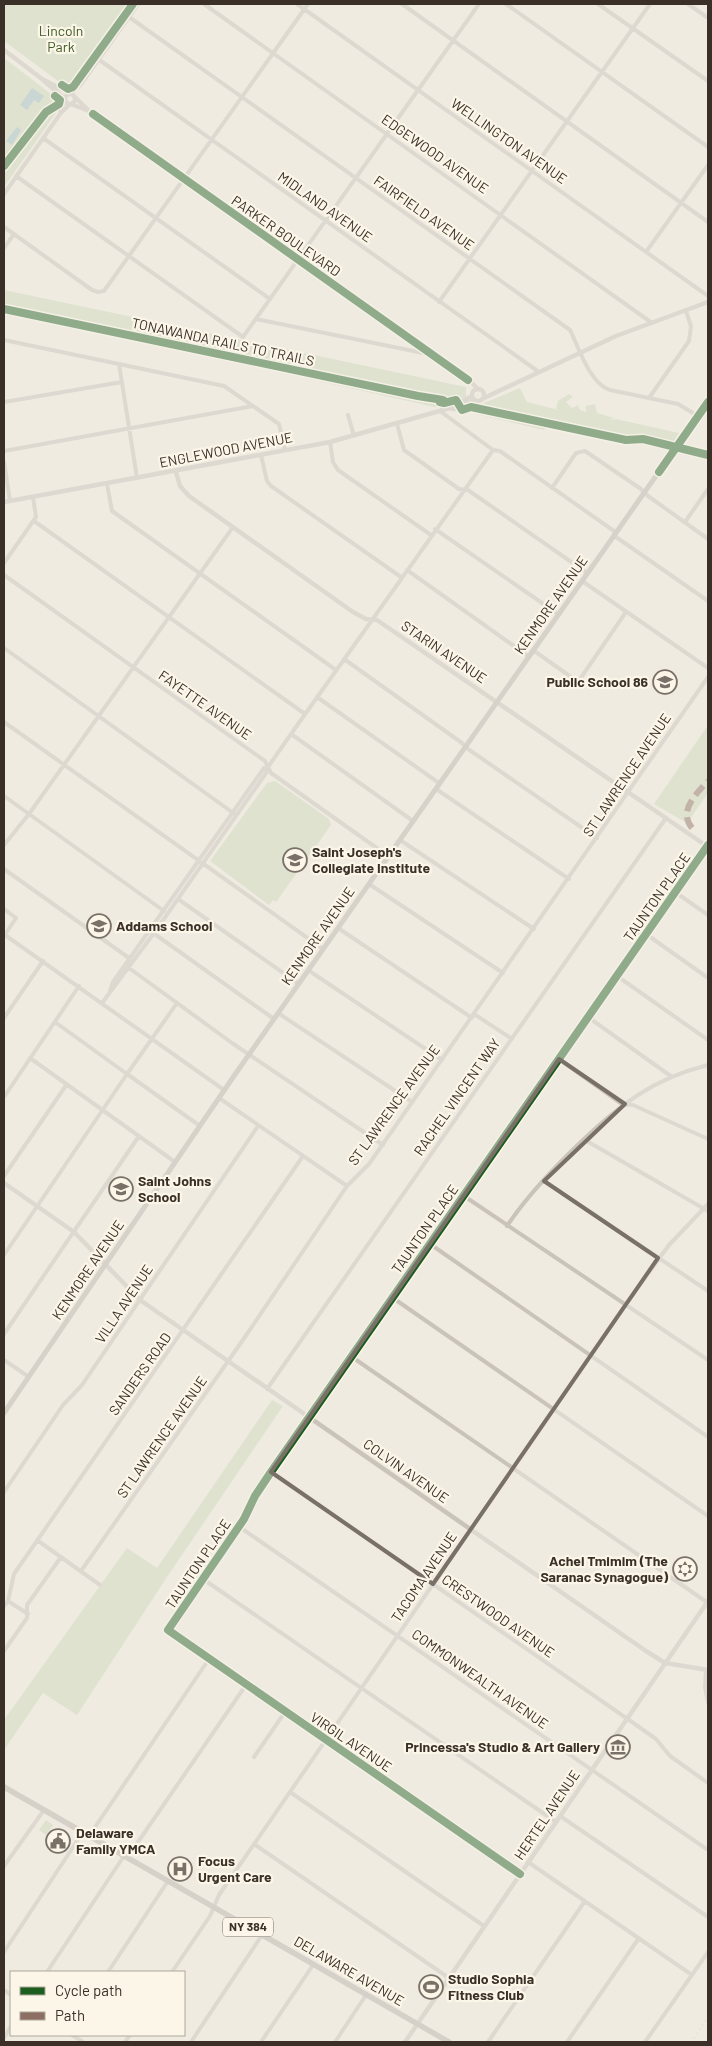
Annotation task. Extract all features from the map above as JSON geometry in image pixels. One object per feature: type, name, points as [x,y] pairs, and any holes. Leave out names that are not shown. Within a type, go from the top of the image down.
[{"type":"main road","name":"KENMORE AVENUE","points":[[4,1413],[218,1098],[708,402]]},
{"type":"main road","name":"DELAWARE AVENUE","points":[[4,1786],[449,2042]]},
{"type":"street","points":[[4,194],[138,4]]},
{"type":"street","name":"EDGEWOOD AVENUE","points":[[204,4],[652,323]]},
{"type":"street","name":"WELLINGTON AVENUE","points":[[297,4],[708,296]]},
{"type":"street","points":[[4,227],[95,292],[101,292],[106,289],[308,4]]},
{"type":"street","points":[[402,4],[708,222]]},
{"type":"street","points":[[16,176],[243,337],[479,4]]},
{"type":"street","points":[[506,4],[708,147]]},
{"type":"street","points":[[598,4],[708,82]]},
{"type":"street","points":[[439,302],[650,4]]},
{"type":"street","points":[[688,4],[708,18]]},
{"type":"street","name":"FAIRFIELD AVENUE","points":[[129,17],[570,330],[594,379],[601,386],[610,390],[682,406],[698,416]]},
{"type":"street","name":"PARKER BOULEVARD","points":[[4,50],[68,102],[89,111]]},
{"type":"street","name":"MIDLAND AVENUE","points":[[98,59],[539,372]]},
{"type":"street","name":"PARKER BOULEVARD","points":[[42,79],[73,95],[89,111],[480,390]]},
{"type":"street","points":[[68,102],[73,95]]},
{"type":"street","points":[[43,138],[270,299]]},
{"type":"street","points":[[646,252],[708,165]]},
{"type":"street","points":[[4,248],[14,234]]},
{"type":"street","name":"ENGLEWOOD AVENUE","points":[[473,397],[482,399],[616,336],[708,302]]},
{"type":"street","points":[[649,398],[689,341],[691,326],[686,311]]},
{"type":"street","points":[[256,319],[433,355]]},
{"type":"street","points":[[4,347],[4,341],[224,386],[279,424],[285,450]]},
{"type":"street","points":[[119,364],[138,478]]},
{"type":"street","points":[[468,380],[473,397]]},
{"type":"street","points":[[4,402],[122,382]]},
{"type":"street","points":[[480,390],[495,392]]},
{"type":"street","points":[[480,390],[484,394],[482,399]]},
{"type":"street","name":"ENGLEWOOD AVENUE","points":[[4,502],[176,472],[330,442],[450,408],[454,409],[473,397],[480,390]]},
{"type":"street","points":[[4,451],[254,406]]},
{"type":"street","points":[[440,411],[493,450],[500,451],[614,530],[618,538],[708,601]]},
{"type":"street","points":[[348,414],[354,436]]},
{"type":"street","points":[[396,424],[404,450],[459,489],[468,490],[587,573]]},
{"type":"street","points":[[330,442],[334,462],[338,470],[431,535]]},
{"type":"street","points":[[110,991],[113,982],[129,958],[163,910],[236,815],[401,577],[493,450]]},
{"type":"street","points":[[552,488],[576,453],[585,451],[708,539]]},
{"type":"street","points":[[261,455],[267,481],[271,486],[401,577]]},
{"type":"street","points":[[4,462],[10,501]]},
{"type":"street","name":"STARIN AVENUE","points":[[176,472],[180,486],[184,491],[353,612],[366,619],[377,620],[708,846]]},
{"type":"street","points":[[107,484],[112,510],[336,670]]},
{"type":"street","points":[[685,522],[708,489]]},
{"type":"street","points":[[4,564],[36,517],[33,497]]},
{"type":"street","points":[[34,521],[305,714]]},
{"type":"street","points":[[4,845],[29,814],[233,527]]},
{"type":"street","points":[[435,529],[558,614]]},
{"type":"street","points":[[407,570],[528,656]]},
{"type":"street","name":"FAYETTE AVENUE","points":[[4,575],[264,761],[271,773],[388,856]]},
{"type":"street","points":[[582,581],[708,668]]},
{"type":"street","points":[[533,650],[578,682],[626,612]]},
{"type":"street","points":[[4,648],[236,815]]},
{"type":"street","points":[[344,660],[597,838]]},
{"type":"street","name":"ST LAWRENCE AVENUE","points":[[81,1572],[347,1186],[367,1167],[708,677]]},
{"type":"street","points":[[317,697],[437,786],[569,879]]},
{"type":"street","points":[[4,722],[323,948]]},
{"type":"street","points":[[291,734],[413,821]]},
{"type":"street","points":[[102,1003],[178,899],[232,812],[264,768],[268,767]]},
{"type":"street","points":[[4,796],[168,913]]},
{"type":"street","name":"RACHEL VINCENT WAY","points":[[267,1389],[666,818]]},
{"type":"street","points":[[400,840],[534,929]]},
{"type":"street","name":"TAUNTON PLACE","points":[[168,1630],[309,1418],[708,846]]},
{"type":"street","points":[[4,869],[129,958]]},
{"type":"street","points":[[369,884],[503,973]]},
{"type":"street","points":[[675,892],[708,916]]},
{"type":"street","points":[[174,896],[298,984]]},
{"type":"street","points":[[4,908],[16,918],[4,935],[79,986],[224,1090]]},
{"type":"street","points":[[338,928],[473,1016],[512,1039]]},
{"type":"street","points":[[149,930],[274,1019]]},
{"type":"street","points":[[646,934],[708,978]]},
{"type":"street","points":[[129,958],[129,968]]},
{"type":"street","points":[[4,1018],[42,961]]},
{"type":"street","points":[[129,968],[249,1055],[382,1145]]},
{"type":"street","points":[[308,970],[442,1060]]},
{"type":"street","points":[[617,976],[708,1040]]},
{"type":"street","points":[[4,1097],[79,986]]},
{"type":"street","points":[[4,1255],[176,1002]]},
{"type":"street","points":[[278,1013],[412,1102]]},
{"type":"street","points":[[588,1017],[672,1077]]},
{"type":"street","points":[[55,1022],[200,1126]]},
{"type":"street","points":[[30,1058],[175,1162]]},
{"type":"street","points":[[559,1059],[625,1104],[633,1105],[708,1139]]},
{"type":"street","points":[[507,1226],[544,1181],[625,1104],[648,1089],[672,1077],[708,1065]]},
{"type":"street","points":[[4,1176],[67,1084]]},
{"type":"street","points":[[218,1098],[347,1186]]},
{"type":"street","name":"VILLA AVENUE","points":[[4,1492],[63,1405],[82,1385],[258,1126]]},
{"type":"street","points":[[4,1334],[139,1136]]},
{"type":"street","points":[[585,1140],[708,1211]]},
{"type":"street","name":"SANDERS ROAD","points":[[4,1606],[8,1601],[14,1574],[184,1331],[303,1156]]},
{"type":"street","points":[[544,1181],[708,1291]]},
{"type":"street","name":"COLVIN AVENUE","points":[[4,1183],[74,1232],[140,1300],[267,1389],[665,1662],[707,1670]]},
{"type":"street","points":[[464,1196],[708,1360]]},
{"type":"street","name":"TACOMA AVENUE","points":[[173,1971],[210,1916],[216,1900],[254,1844],[658,1258],[708,1204]]},
{"type":"street","points":[[430,1244],[708,1437]]},
{"type":"street","points":[[393,1298],[708,1516]]},
{"type":"street","points":[[352,1356],[708,1602]]},
{"type":"street","points":[[4,1360],[29,1376]]},
{"type":"street","name":"CRESTWOOD AVENUE","points":[[272,1472],[627,1718],[656,1739],[670,1756],[708,1782]]},
{"type":"street","name":"COMMONWEALTH AVENUE","points":[[238,1526],[708,1850]]},
{"type":"street","points":[[37,1540],[100,1585]]},
{"type":"street","points":[[4,1651],[28,1614],[27,1605],[61,1557]]},
{"type":"street","points":[[203,1579],[556,1822]]},
{"type":"street","points":[[8,1601],[28,1614]]},
{"type":"street","name":"HERTEL AVENUE","points":[[406,2042],[708,1602]]},
{"type":"street","name":"VIRGIL AVENUE","points":[[168,1630],[520,1874]]},
{"type":"street","points":[[89,1836],[209,1659]]},
{"type":"street","points":[[707,1670],[705,1688],[708,1702]]},
{"type":"street","points":[[48,1971],[246,1684]]},
{"type":"street","points":[[254,1757],[285,1712]]},
{"type":"street","points":[[290,1792],[484,1926]]},
{"type":"street","points":[[4,1866],[44,1810]]},
{"type":"street","points":[[560,1816],[708,1918]]},
{"type":"street","points":[[4,1952],[83,1832]]},
{"type":"street","points":[[254,1844],[449,1978]]},
{"type":"street","points":[[528,1862],[692,1975]]},
{"type":"street","points":[[109,1971],[168,1881]]},
{"type":"street","points":[[488,2042],[585,1901]]},
{"type":"street","points":[[191,2042],[262,1935]]},
{"type":"street","points":[[567,2042],[638,1938]]},
{"type":"street","points":[[645,2042],[708,1952]]},
{"type":"street","points":[[261,2042],[313,1964]]},
{"type":"street","points":[[335,2042],[366,1995]]},
{"type":"highlighted area","points":[[559,1059],[625,1104],[544,1181],[658,1258],[433,1584],[271,1472]]},
{"type":"green space","name":"Lincoln Park","points":[[4,4],[132,4],[70,90],[4,41]]},
{"type":"green space","name":"Lincoln Park","points":[[4,58],[63,103],[4,187]]},
{"type":"green space","points":[[4,290],[466,387],[466,397],[435,407],[4,314]]},
{"type":"green space","points":[[520,388],[527,402],[574,414],[556,409],[558,401],[569,394],[573,397],[566,402],[572,408],[578,405],[580,410],[586,412],[586,406],[595,404],[597,413],[614,418],[610,420],[616,419],[679,433],[672,444],[638,436],[626,438],[477,406]]},
{"type":"green space","points":[[475,411],[563,428],[560,431],[546,428],[544,430],[476,414]]},
{"type":"green space","points":[[708,725],[708,793],[687,823],[654,804]]},
{"type":"green space","points":[[275,781],[329,819],[331,825],[276,902],[273,900],[269,905],[210,861],[267,783]]},
{"type":"green space","points":[[272,1400],[283,1406],[167,1577],[77,1715],[43,1693],[4,1750],[4,1720],[127,1548],[157,1568]]},
{"type":"green space","points":[[46,1820],[53,1825],[46,1835],[39,1830]]},
{"type":"water","points":[[32,88],[44,96],[39,103],[34,100],[27,110],[20,105]]},
{"type":"water","points":[[17,127],[21,130],[12,145],[6,141]]},
{"type":"railway","points":[[691,2042],[708,2017]]},
{"type":"marked path","points":[[692,828],[688,822],[687,815],[690,803],[708,781]]},
{"type":"cycle path","points":[[62,85],[68,89],[73,87],[133,4]]},
{"type":"cycle path","points":[[4,166],[46,112],[59,104],[60,100],[55,96]]},
{"type":"cycle path","points":[[93,114],[468,380]]},
{"type":"cycle path","name":"TONAWANDA RAILS TO TRAILS","points":[[4,309],[446,402]]},
{"type":"cycle path","points":[[440,402],[456,400],[462,410],[471,407],[626,440],[643,439],[708,455]]},
{"type":"cycle path","points":[[659,472],[708,402]]},
{"type":"cycle path","points":[[520,1874],[168,1630],[244,1519],[255,1496],[271,1472],[708,845]]},
{"type":"place","name":"Public School 86","points":[[665,682]]},
{"type":"place","name":"Saint Joseph's Collegiate Institute","points":[[295,860]]},
{"type":"place","name":"Addams School","points":[[99,926]]},
{"type":"place","name":"Saint Johns School","points":[[121,1189]]},
{"type":"place","name":"Achei Tmimim (The Saranac Synagogue)","points":[[685,1569]]},
{"type":"place","name":"Princessa's Studio & Art Gallery","points":[[618,1747]]},
{"type":"place","name":"Delaware Family YMCA","points":[[58,1841]]},
{"type":"place","name":"Focus Urgent Care","points":[[180,1869]]},
{"type":"place","name":"Studio Sophia Fitness Club","points":[[431,1987]]}]
